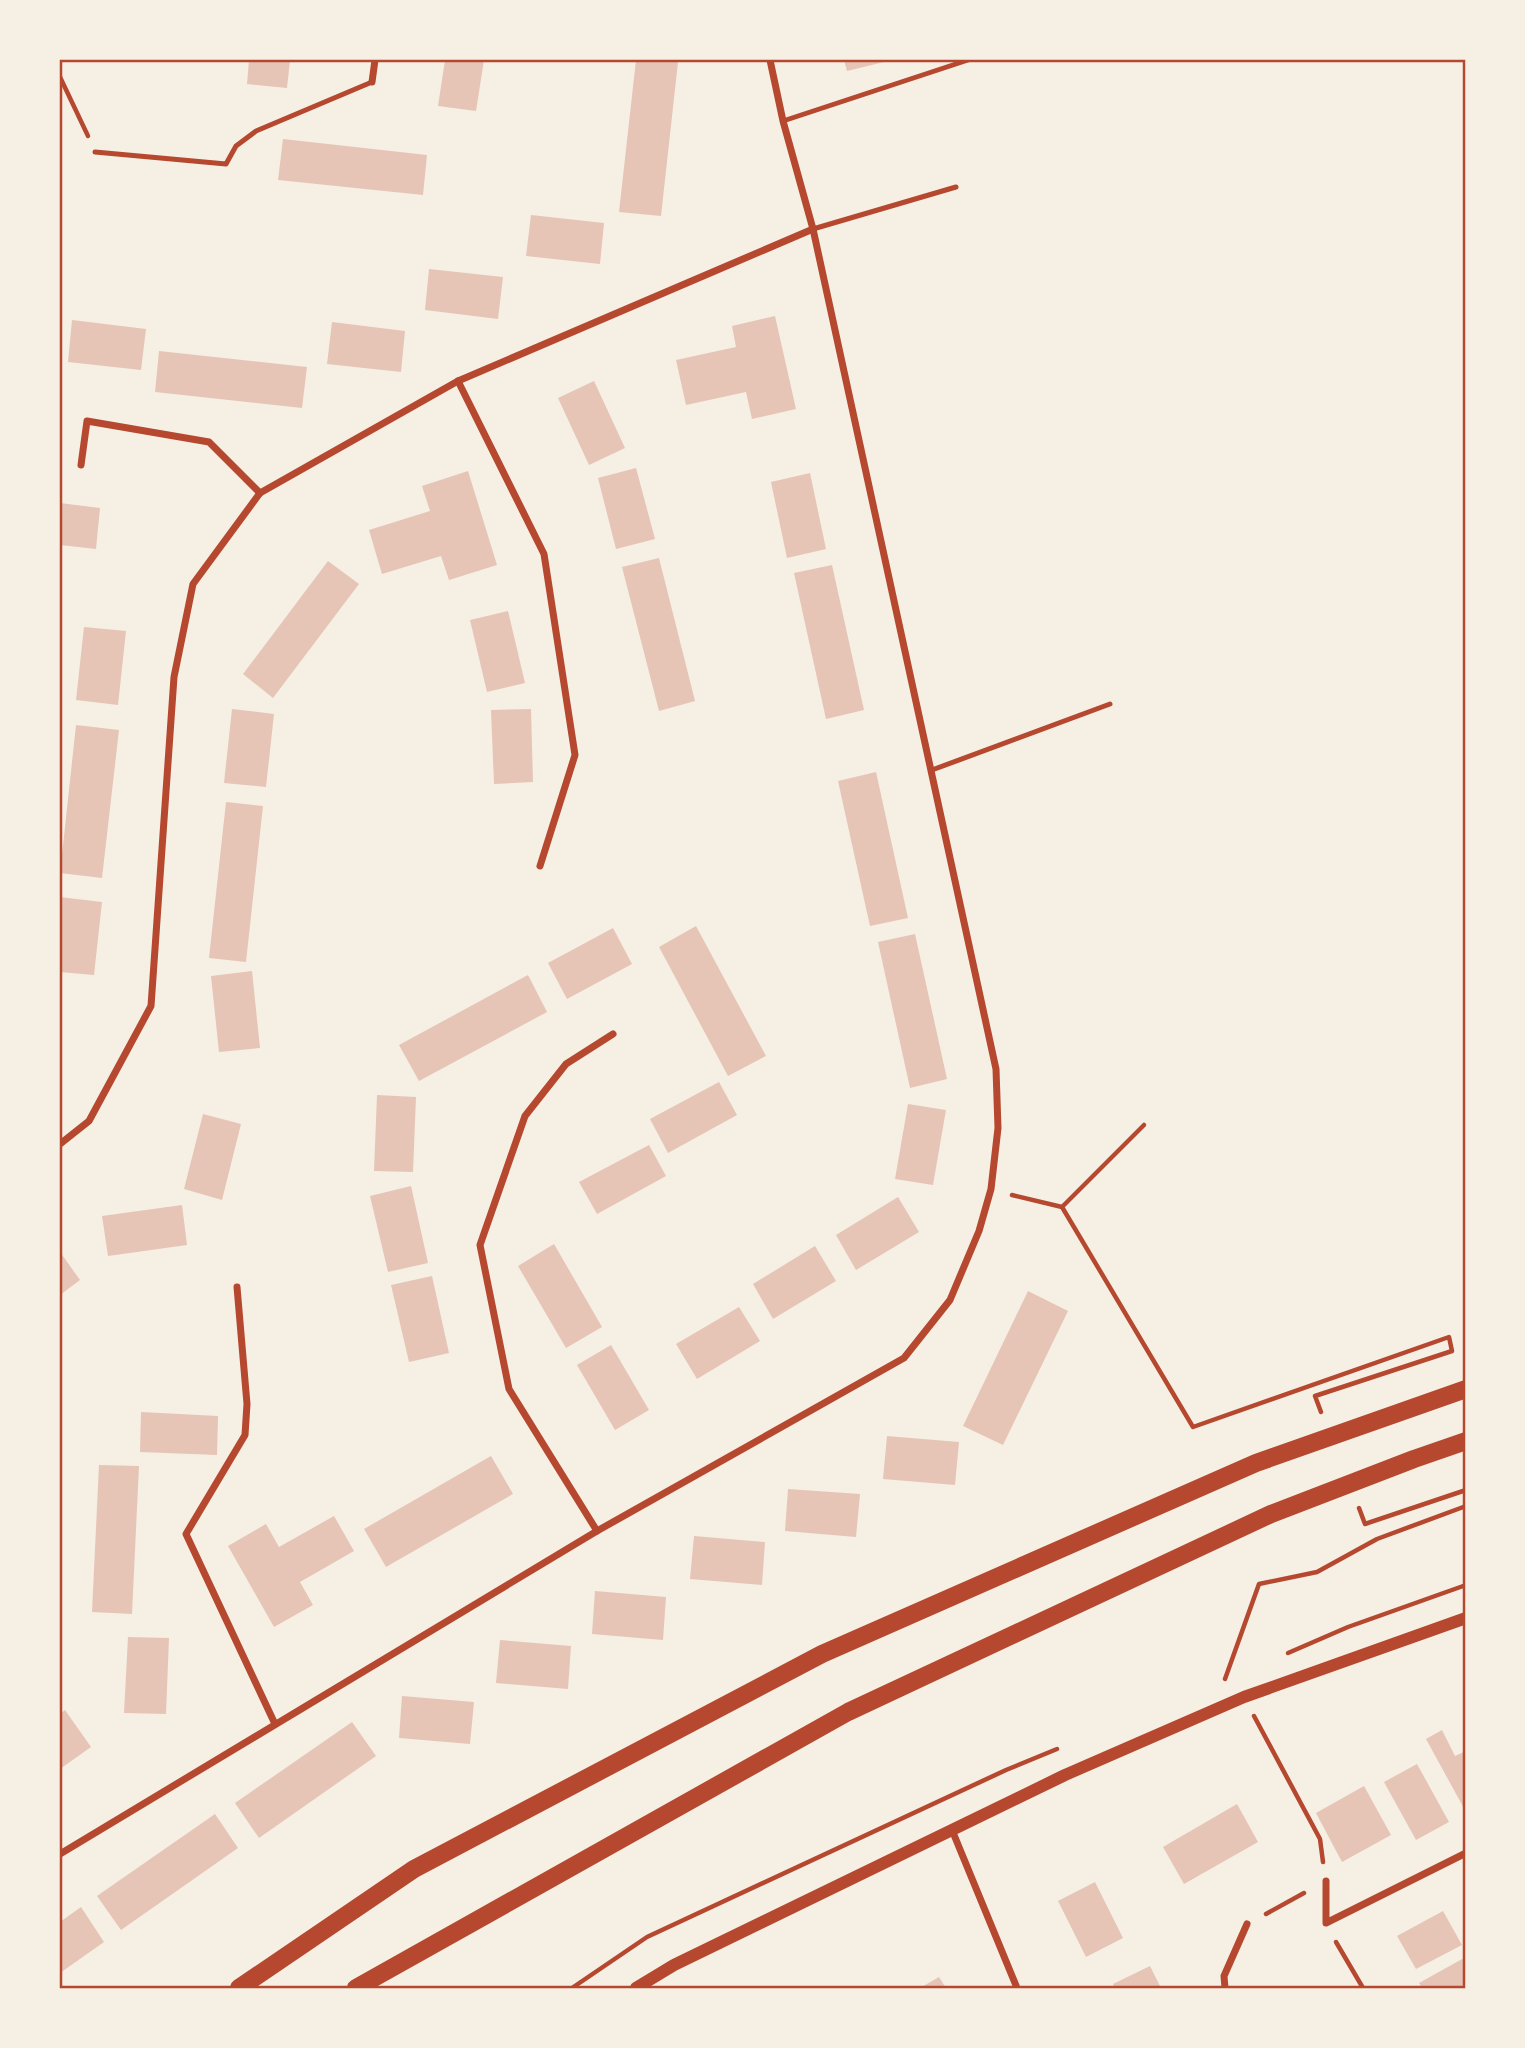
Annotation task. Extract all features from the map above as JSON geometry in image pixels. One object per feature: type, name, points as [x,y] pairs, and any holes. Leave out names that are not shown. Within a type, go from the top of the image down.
[{"type":"main road","points":[[239,1989],[414,1869],[822,1654],[1256,1463],[1465,1389]]},
{"type":"main road","points":[[356,1989],[848,1712],[1271,1514],[1465,1441]]},
{"type":"street","points":[[372,82],[375,60]]},
{"type":"street","points":[[60,1854],[597,1531],[904,1358],[950,1300],[979,1231],[991,1189],[999,1128],[996,1069],[813,229],[783,121],[770,60]]},
{"type":"street","points":[[60,1144],[89,1121],[151,1006],[174,677],[193,583],[260,493],[458,381],[813,229]]},
{"type":"street","points":[[458,381],[544,554],[575,755],[540,866]]},
{"type":"street","points":[[81,465],[87,421],[209,442],[260,493]]},
{"type":"street","points":[[597,1531],[509,1389],[480,1245],[525,1116],[566,1064],[613,1034]]},
{"type":"street","points":[[237,1287],[247,1404],[245,1436],[186,1534],[275,1724]]},
{"type":"street","points":[[636,1989],[674,1965],[1065,1775],[1244,1697],[1465,1618]]},
{"type":"street","points":[[952,1830],[1017,1989]]},
{"type":"street","points":[[1326,1881],[1326,1923],[1465,1853]]},
{"type":"street","points":[[1225,1989],[1224,1976],[1247,1924]]},
{"type":"lane","points":[[783,121],[968,60]]},
{"type":"lane","points":[[96,152],[226,164],[236,146],[256,131],[372,82]]},
{"type":"lane","points":[[813,229],[956,187]]},
{"type":"lane","points":[[932,770],[1110,704]]},
{"type":"path","points":[[60,77],[96,152]]},
{"type":"path","points":[[1062,1207],[1144,1125]]},
{"type":"path","points":[[991,1189],[1062,1207],[1193,1427],[1202,1423]]},
{"type":"path","points":[[1225,1679],[1259,1584],[1317,1572],[1377,1539],[1465,1506]]},
{"type":"path","points":[[1244,1697],[1320,1839],[1326,1881],[1247,1924]]},
{"type":"path","points":[[1326,1923],[1363,1989]]},
{"type":"building","points":[[249,60],[290,60],[287,88],[247,84]]},
{"type":"building","points":[[445,60],[484,60],[476,111],[438,106]]},
{"type":"building","points":[[636,60],[678,62],[661,216],[619,212]]},
{"type":"building","points":[[844,60],[883,60],[884,62],[847,71]]},
{"type":"building","points":[[283,139],[427,155],[423,195],[278,180]]},
{"type":"building","points":[[531,215],[604,223],[600,264],[526,256]]},
{"type":"building","points":[[429,269],[503,277],[498,319],[425,310]]},
{"type":"building","points":[[775,316],[796,409],[752,419],[746,392],[686,405],[676,360],[736,347],[732,326]]},
{"type":"building","points":[[72,320],[146,329],[141,370],[68,362]]},
{"type":"building","points":[[332,322],[405,331],[401,372],[327,364]]},
{"type":"building","points":[[159,351],[307,367],[302,408],[155,392]]},
{"type":"building","points":[[594,381],[625,448],[589,465],[558,398]]},
{"type":"building","points":[[636,468],[655,539],[616,549],[598,478]]},
{"type":"building","points":[[468,471],[497,565],[449,580],[441,556],[382,574],[369,530],[430,511],[422,486]]},
{"type":"building","points":[[810,473],[826,549],[787,558],[771,482]]},
{"type":"building","points":[[60,503],[100,508],[96,549],[60,545]]},
{"type":"building","points":[[659,558],[695,701],[659,711],[622,567]]},
{"type":"building","points":[[328,561],[359,584],[273,698],[243,674]]},
{"type":"building","points":[[832,565],[864,710],[826,719],[794,573]]},
{"type":"building","points":[[508,611],[525,683],[487,692],[470,620]]},
{"type":"building","points":[[84,627],[126,631],[118,705],[76,700]]},
{"type":"building","points":[[232,709],[274,714],[266,787],[224,783]]},
{"type":"building","points":[[531,709],[533,782],[494,784],[491,710]]},
{"type":"building","points":[[76,725],[119,730],[102,878],[60,873]]},
{"type":"building","points":[[876,772],[908,918],[870,926],[838,781]]},
{"type":"building","points":[[226,802],[263,806],[246,962],[209,958]]},
{"type":"building","points":[[60,897],[102,902],[94,975],[60,972]]},
{"type":"building","points":[[696,926],[766,1056],[728,1076],[659,947]]},
{"type":"building","points":[[613,928],[632,964],[567,999],[548,963]]},
{"type":"building","points":[[915,934],[947,1079],[910,1088],[878,942]]},
{"type":"building","points":[[252,971],[260,1048],[219,1052],[211,976]]},
{"type":"building","points":[[528,975],[547,1012],[419,1081],[399,1045]]},
{"type":"building","points":[[719,1082],[737,1115],[668,1153],[650,1119]]},
{"type":"building","points":[[377,1095],[416,1097],[413,1172],[374,1171]]},
{"type":"building","points":[[908,1104],[946,1110],[933,1185],[895,1179]]},
{"type":"building","points":[[203,1114],[241,1124],[222,1200],[184,1189]]},
{"type":"building","points":[[649,1145],[666,1176],[597,1214],[579,1182]]},
{"type":"building","points":[[411,1186],[428,1263],[388,1272],[370,1196]]},
{"type":"building","points":[[898,1197],[919,1232],[856,1270],[836,1235]]},
{"type":"building","points":[[182,1205],[187,1245],[108,1256],[102,1216]]},
{"type":"building","points":[[554,1244],[602,1327],[566,1348],[518,1266]]},
{"type":"building","points":[[815,1246],[836,1281],[773,1319],[753,1284]]},
{"type":"building","points":[[60,1252],[80,1280],[60,1295]]},
{"type":"building","points":[[432,1276],[449,1353],[409,1362],[391,1285]]},
{"type":"building","points":[[1028,1291],[1068,1311],[1003,1445],[963,1426]]},
{"type":"building","points":[[739,1307],[760,1341],[697,1379],[676,1344]]},
{"type":"building","points":[[611,1345],[649,1410],[615,1430],[577,1365]]},
{"type":"building","points":[[141,1412],[218,1416],[217,1455],[140,1452]]},
{"type":"building","points":[[887,1436],[959,1442],[955,1485],[883,1479]]},
{"type":"building","points":[[491,1456],[513,1494],[386,1567],[364,1529]]},
{"type":"building","points":[[99,1465],[139,1466],[132,1614],[92,1612]]},
{"type":"building","points":[[788,1489],[860,1494],[856,1537],[785,1531]]},
{"type":"building","points":[[334,1516],[354,1551],[300,1582],[313,1605],[274,1627],[228,1546],[266,1524],[279,1547]]},
{"type":"building","points":[[694,1536],[765,1542],[762,1585],[690,1579]]},
{"type":"building","points":[[595,1591],[666,1597],[663,1640],[592,1634]]},
{"type":"building","points":[[128,1637],[169,1638],[166,1714],[124,1713]]},
{"type":"building","points":[[500,1640],[571,1646],[568,1689],[496,1683]]},
{"type":"building","points":[[402,1696],[474,1702],[470,1744],[399,1738]]},
{"type":"building","points":[[65,1710],[91,1747],[60,1769],[60,1714]]},
{"type":"building","points":[[352,1722],[376,1756],[259,1838],[235,1803]]},
{"type":"building","points":[[1442,1730],[1455,1756],[1466,1751],[1466,1812],[1426,1739]]},
{"type":"building","points":[[1417,1764],[1449,1822],[1416,1840],[1384,1782]]},
{"type":"building","points":[[1364,1786],[1391,1835],[1342,1862],[1316,1813]]},
{"type":"building","points":[[1237,1804],[1258,1842],[1184,1884],[1163,1847]]},
{"type":"building","points":[[215,1814],[238,1848],[121,1930],[97,1896]]},
{"type":"building","points":[[1095,1882],[1123,1938],[1086,1957],[1058,1901]]},
{"type":"building","points":[[81,1907],[104,1942],[60,1973],[60,1922]]},
{"type":"building","points":[[1443,1911],[1462,1945],[1416,1969],[1397,1936]]},
{"type":"building","points":[[1464,1958],[1466,1988],[1422,1988],[1419,1983]]},
{"type":"building","points":[[1150,1966],[1161,1988],[1115,1988],[1113,1984]]},
{"type":"building","points":[[939,1977],[946,1988],[920,1988]]}]
